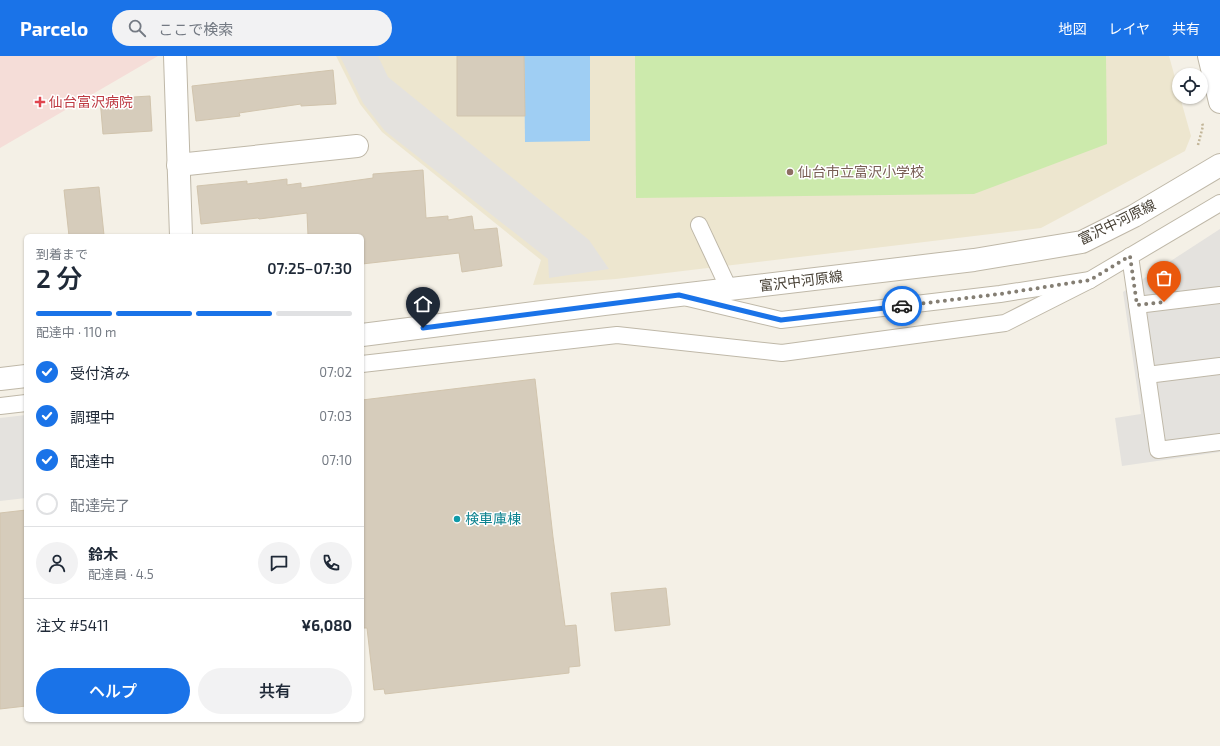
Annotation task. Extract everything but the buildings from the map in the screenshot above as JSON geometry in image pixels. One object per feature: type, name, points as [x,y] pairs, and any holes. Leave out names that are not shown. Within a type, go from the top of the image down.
[{"type":"street","points":[[175,56],[181,234]]},
{"type":"street","points":[[1209,56],[1220,102]]},
{"type":"street","points":[[178,165],[357,146]]},
{"type":"street","name":"富沢中河原線","points":[[364,335],[974,260],[1082,242],[1134,216],[1220,165]]},
{"type":"street","points":[[0,379],[24,376]]},
{"type":"lane","points":[[364,364],[617,335],[782,353],[1005,323],[1090,280],[1220,203]]},
{"type":"lane","points":[[699,225],[729,289]]},
{"type":"lane","points":[[1130,256],[1158,450],[1220,442]]},
{"type":"lane","points":[[679,295],[781,320],[1000,294],[1090,280]]},
{"type":"lane","points":[[1137,305],[1220,295]]},
{"type":"lane","points":[[1147,375],[1220,366]]},
{"type":"lane","points":[[0,406],[24,403]]},
{"type":"path","points":[[1198,147],[1203,126],[1201,119]]},
{"type":"shaded area","name":"仙台富沢病院","points":[[0,56],[158,56],[0,148]]},
{"type":"shaded area","name":"仙台市立富沢小学校","points":[[336,56],[1169,56],[1172,68],[1172,104],[1182,104],[1191,136],[1185,151],[1041,228],[616,279],[533,285],[541,260],[382,132],[360,104]]},
{"type":"shaded area","points":[[340,56],[378,56],[388,77],[589,240],[609,269],[549,278],[548,259],[385,131],[363,103]]},
{"type":"shaded area","points":[[1220,229],[1220,452],[1122,466],[1115,418],[1141,414],[1123,292]]},
{"type":"shaded area","points":[[24,415],[24,498],[0,501],[0,418]]},
{"type":"green space","points":[[635,56],[1106,56],[1107,144],[974,194],[636,198]]},
{"type":"water","points":[[524,56],[590,56],[590,141],[525,142]]},
{"type":"way so far","points":[[902,306],[1000,294],[1090,280],[1130,256],[1137,305],[1164,302]]},
{"type":"place","name":"仙台富沢病院","points":[[40,102]]},
{"type":"place","name":"仙台市立富沢小学校","points":[[790,172]]},
{"type":"place","name":"検車庫棟","points":[[457,519]]},
{"type":"route","points":[[423,328],[679,295],[781,320],[902,306]]}]
